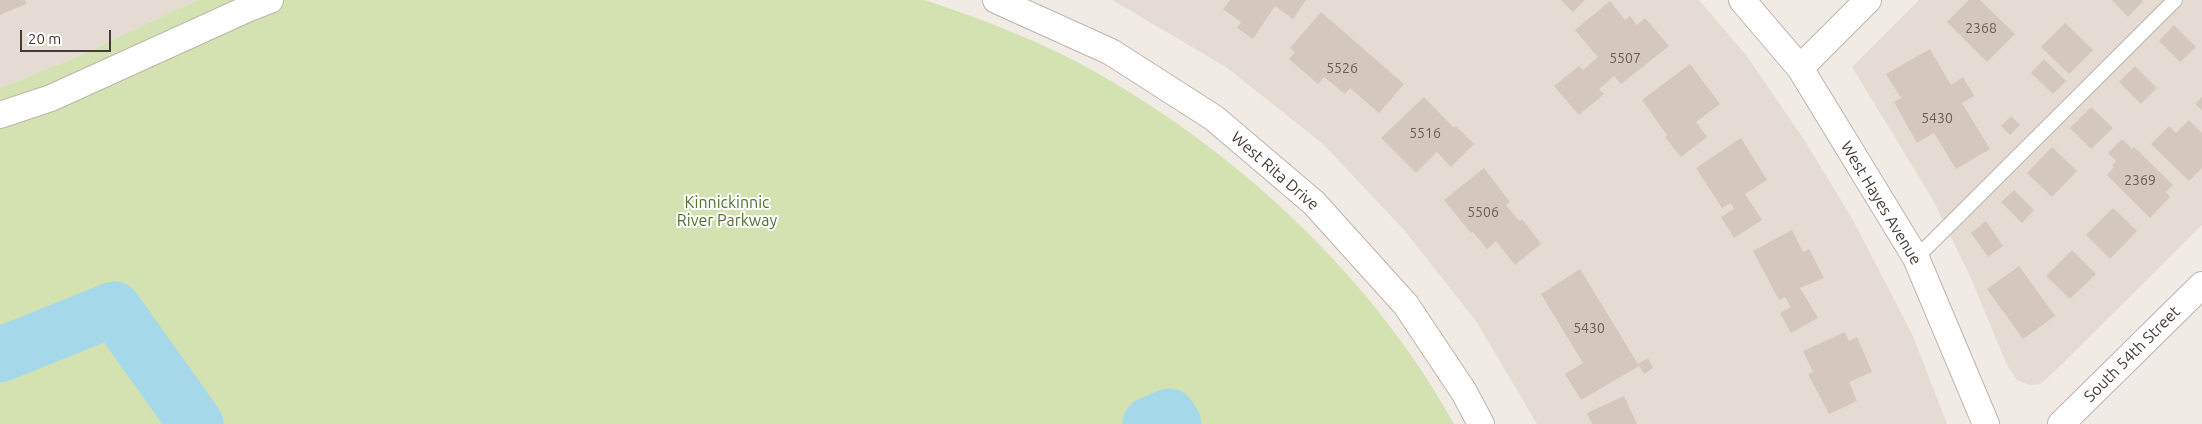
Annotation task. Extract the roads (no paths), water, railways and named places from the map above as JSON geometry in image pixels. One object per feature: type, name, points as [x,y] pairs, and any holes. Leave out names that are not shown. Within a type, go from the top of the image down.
[{"type":"street","points":[[0,116],[51,98],[246,9],[270,0]]},
{"type":"street","name":"West Rita Drive","points":[[996,0],[1111,52],[1214,118],[1314,203],[1406,305],[1464,392],[1482,424]]},
{"type":"street","name":"West Hayes Avenue","points":[[1742,0],[1800,68],[1916,258],[1986,424]]},
{"type":"street","points":[[1800,68],[1868,0]]},
{"type":"street","name":"South 54th Street","points":[[2062,424],[2202,285]]},
{"type":"lane","points":[[1916,258],[2175,0]]},
{"type":"waterway","points":[[0,355],[114,309],[196,424]]},
{"type":"waterway","points":[[1150,424],[1169,416],[1174,424]]},
{"type":"park label","name":"Kinnickinnic River Parkway","points":[[727,212]]}]
